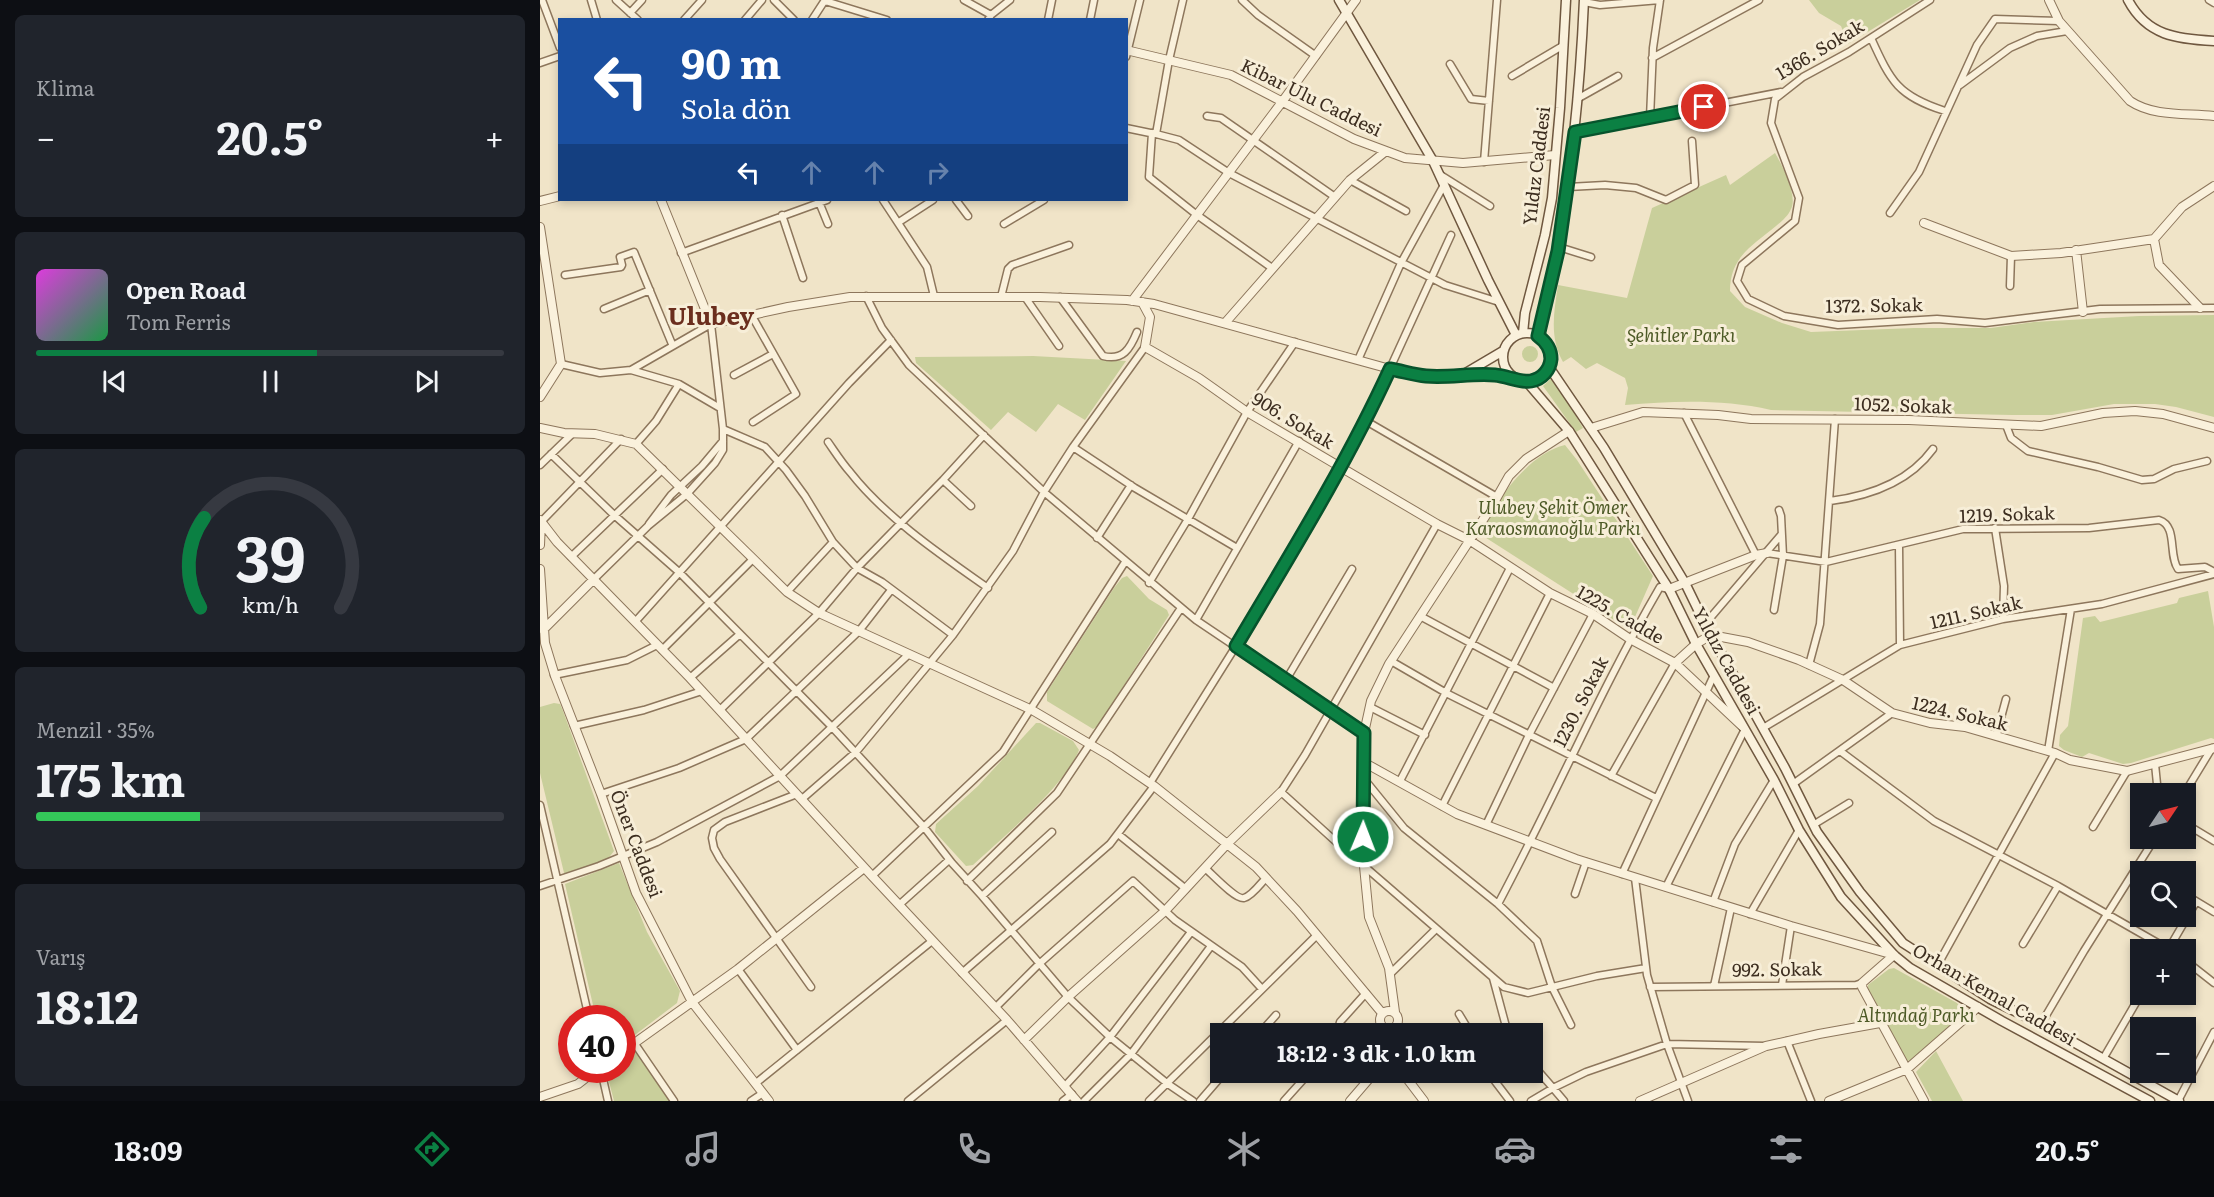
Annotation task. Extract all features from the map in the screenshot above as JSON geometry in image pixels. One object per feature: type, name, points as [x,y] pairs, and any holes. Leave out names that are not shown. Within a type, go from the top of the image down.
[{"type":"main road","points":[[1339,0],[1433,161],[1499,302],[1520,334]]},
{"type":"main road","name":"Yıldız Caddesi","points":[[1520,334],[1550,207],[1565,45],[1566,0]]},
{"type":"main road","points":[[2128,0],[2143,21],[2155,30],[2186,40],[2214,41]]},
{"type":"main road","name":"Yıldız Caddesi","points":[[1584,1],[1575,132],[1568,187],[1559,248],[1538,336],[1548,346],[1549,367],[1591,428],[1685,583],[1711,636],[1814,825],[1860,892],[1903,943]]},
{"type":"main road","points":[[1461,375],[1503,351],[1510,339],[1520,334],[1538,336]]},
{"type":"main road","points":[[1503,351],[1504,365],[1512,376]]},
{"type":"main road","points":[[1527,382],[1540,377],[1549,367]]},
{"type":"main road","points":[[1426,376],[1512,376]]},
{"type":"main road","name":"Yıldız Caddesi","points":[[1512,376],[1527,382],[1569,431],[1669,589],[1696,644],[1800,830],[1841,897],[1894,955]]},
{"type":"main road","name":"Orhan Kemal Caddesi","points":[[1903,943],[1990,999],[2041,1024],[2179,1101]]},
{"type":"main road","name":"Orhan Kemal Caddesi","points":[[1894,955],[1910,968],[1978,1007],[2150,1101]]},
{"type":"street","points":[[542,0],[558,43]]},
{"type":"street","points":[[591,0],[596,18]]},
{"type":"street","points":[[616,0],[636,18]]},
{"type":"street","points":[[630,13],[642,0]]},
{"type":"street","points":[[686,18],[702,0]]},
{"type":"street","points":[[747,18],[762,0]]},
{"type":"street","points":[[774,0],[792,18]]},
{"type":"street","points":[[964,0],[989,17],[1010,0]]},
{"type":"street","points":[[1048,18],[1052,0]]},
{"type":"street","points":[[1090,18],[1094,0]]},
{"type":"street","points":[[1128,49],[1140,0]]},
{"type":"street","points":[[1184,0],[1154,134],[1149,177],[1197,215],[1272,268]]},
{"type":"street","points":[[1242,0],[1258,15],[1316,56]]},
{"type":"street","points":[[1132,300],[1253,141],[1356,0]]},
{"type":"street","points":[[1484,162],[1497,0]]},
{"type":"street","points":[[1584,1],[1600,5],[1660,0],[1652,58],[1650,118]]},
{"type":"street","points":[[1652,58],[1759,0]]},
{"type":"street","name":"1366. Sokak","points":[[1575,132],[1784,92],[1803,77],[1871,38],[1930,0]]},
{"type":"street","points":[[2049,0],[2058,21],[2130,101],[2140,108],[2154,112],[2214,116]]},
{"type":"street","points":[[2210,0],[2214,3]]},
{"type":"street","points":[[813,18],[825,1],[880,18]]},
{"type":"street","points":[[1890,213],[1919,172],[1977,45],[1995,19],[2058,21]]},
{"type":"street","points":[[1957,87],[2010,48],[2037,36],[2067,31]]},
{"type":"street","points":[[1871,38],[1887,73],[1903,92],[1922,104],[1945,111]]},
{"type":"street","points":[[1512,76],[1565,45]]},
{"type":"street","name":"Kibar Ulu Caddesi","points":[[1128,53],[1169,60],[1231,75],[1354,139],[1405,158],[1463,164],[1555,155]]},
{"type":"street","points":[[540,63],[558,57]]},
{"type":"street","points":[[1450,64],[1471,99],[1489,101]]},
{"type":"street","points":[[1577,99],[1618,76]]},
{"type":"street","name":"1372. Sokak","points":[[1784,92],[1774,99],[1771,123],[1799,198],[1795,221],[1742,265],[1737,281],[1748,299],[1784,316],[1838,325],[1936,319],[1986,323],[2100,309],[2214,308]]},
{"type":"street","points":[[1207,116],[1221,118],[1335,197]]},
{"type":"street","points":[[1128,128],[1179,140],[1229,173],[1430,278],[1499,302]]},
{"type":"street","points":[[1568,187],[1605,185],[1636,188],[1666,200],[1695,185],[1692,141]]},
{"type":"street","points":[[1225,323],[1350,180],[1386,151]]},
{"type":"street","points":[[1439,174],[1491,206]]},
{"type":"street","points":[[1350,180],[1406,211]]},
{"type":"street","points":[[1358,360],[1401,263],[1444,185]]},
{"type":"street","points":[[1924,223],[2011,256],[2076,250],[2154,239],[2182,207],[2214,186]]},
{"type":"street","points":[[540,201],[558,196]]},
{"type":"street","points":[[542,632],[648,526],[687,494],[720,457],[724,440],[711,324],[661,201]]},
{"type":"street","points":[[681,253],[823,201]]},
{"type":"street","points":[[884,201],[927,267],[934,296]]},
{"type":"street","points":[[899,222],[931,201]]},
{"type":"street","points":[[957,201],[968,216]]},
{"type":"street","points":[[1004,224],[1039,201]]},
{"type":"street","points":[[819,202],[828,224]]},
{"type":"street","points":[[782,215],[803,278]]},
{"type":"street","points":[[540,227],[561,364],[540,397]]},
{"type":"street","points":[[962,974],[1110,844],[1152,784],[1342,467],[1366,421],[1451,235]]},
{"type":"street","points":[[2154,239],[2158,265],[2200,308]]},
{"type":"street","points":[[1000,297],[1008,269],[1012,265],[1068,245]]},
{"type":"street","points":[[1559,248],[1591,258]]},
{"type":"street","points":[[2076,250],[2083,312]]},
{"type":"street","points":[[565,274],[621,267],[620,257],[634,252],[672,344]]},
{"type":"street","points":[[2010,286],[2011,256]]},
{"type":"street","points":[[604,309],[650,290]]},
{"type":"street","points":[[866,296],[882,328],[909,365],[1044,492],[1149,583],[1196,620],[1364,733]]},
{"type":"street","points":[[631,370],[672,344],[711,324],[788,307],[850,297],[934,296],[1132,300],[1225,323],[1390,369],[1426,376]]},
{"type":"street","points":[[1025,297],[1059,346]]},
{"type":"street","points":[[1060,297],[1102,357],[1111,359],[1123,354],[1128,350],[1137,332]]},
{"type":"street","points":[[811,987],[720,859],[714,848],[712,838],[714,830],[725,822],[800,797],[856,752],[931,663],[988,588],[1013,551],[1044,492],[1073,447],[1145,347],[1150,317],[1142,302]]},
{"type":"street","points":[[752,316],[796,394],[753,422]]},
{"type":"street","points":[[634,622],[877,352],[891,340]]},
{"type":"street","points":[[1149,583],[1188,519],[1247,412],[1294,342]]},
{"type":"street","name":"906. Sokak","points":[[1145,347],[1199,378],[1247,412],[1437,524],[1469,540]]},
{"type":"street","points":[[734,375],[773,354]]},
{"type":"street","points":[[561,364],[600,373],[631,370],[679,384],[720,408]]},
{"type":"street","points":[[636,444],[656,421],[679,384]]},
{"type":"street","name":"1052. Sokak","points":[[1591,428],[1643,412],[1718,415],[1751,419],[1835,419],[2041,426],[2103,413],[2135,411],[2163,414],[2214,428]]},
{"type":"street","points":[[1684,413],[1756,555]]},
{"type":"street","points":[[1809,665],[1820,624],[1835,419]]},
{"type":"street","points":[[1366,421],[1497,497]]},
{"type":"street","points":[[2006,425],[2011,438],[2028,451],[2098,467],[2136,479],[2154,479],[2174,469],[2207,461]]},
{"type":"street","points":[[540,428],[572,434],[595,434],[636,444],[787,592],[819,613],[1032,710],[1152,784],[1266,878],[1382,1013]]},
{"type":"street","points":[[723,429],[765,447],[805,496],[833,542],[857,568],[882,582],[953,635]]},
{"type":"street","points":[[1398,1023],[1390,974],[1369,917],[1363,856],[1364,733],[1370,707],[1391,661],[1509,476],[1526,459],[1569,431]]},
{"type":"street","points":[[540,465],[572,434]]},
{"type":"street","points":[[720,710],[819,613],[857,568],[944,480],[984,435]]},
{"type":"street","points":[[540,545],[541,521],[621,439]]},
{"type":"street","points":[[648,526],[657,511],[724,440]]},
{"type":"street","points":[[1196,620],[1299,441]]},
{"type":"street","points":[[828,442],[851,473],[873,497],[988,588]]},
{"type":"street","points":[[1073,447],[1131,485],[1237,548]]},
{"type":"street","points":[[1830,501],[1869,492],[1901,479],[1921,465],[1933,449]]},
{"type":"street","points":[[551,454],[613,514],[680,573],[856,752],[924,827],[949,860],[1068,997],[1131,1054],[1168,1084],[1194,1101]]},
{"type":"street","points":[[571,557],[613,514],[663,469]]},
{"type":"street","points":[[944,480],[971,507]]},
{"type":"street","points":[[1097,538],[1131,485]]},
{"type":"street","points":[[1774,610],[1783,556],[1779,510]]},
{"type":"street","points":[[541,521],[571,557],[690,678],[1007,1020],[1075,1098],[1063,1101]]},
{"type":"street","name":"1219. Sokak","points":[[1767,553],[1826,562],[1964,529],[2090,528],[2162,521],[2170,529],[2174,562],[2178,569],[2205,567],[2214,573]]},
{"type":"street","points":[[1024,1040],[1068,997],[1165,911],[1227,844],[1281,792],[1305,755],[1437,524]]},
{"type":"street","points":[[1995,528],[2004,586],[2003,619]]},
{"type":"street","points":[[1705,624],[1781,535]]},
{"type":"street","name":"1225. Cadde","points":[[1469,540],[1550,593],[1593,614],[1630,639],[1675,663],[1745,729]]},
{"type":"street","points":[[787,592],[833,542]]},
{"type":"street","points":[[1899,545],[1900,645]]},
{"type":"street","points":[[1669,589],[1756,555],[1767,553]]},
{"type":"street","points":[[554,675],[627,660],[660,647],[752,560]]},
{"type":"street","points":[[872,876],[1004,752],[1125,562]]},
{"type":"street","points":[[1286,680],[1352,568]]},
{"type":"street","points":[[1400,781],[1510,568]]},
{"type":"street","name":"Öner Caddesi","points":[[540,569],[542,632],[554,675],[601,794],[636,893],[692,1002],[769,1101]]},
{"type":"street","name":"1211. Sokak","points":[[1763,728],[1900,645],[2003,619],[2102,604],[2214,573]]},
{"type":"street","name":"1230. Sokak","points":[[1498,904],[1531,842],[1630,639],[1660,587],[1669,589]]},
{"type":"street","points":[[601,794],[680,768],[746,739],[859,631],[891,590]]},
{"type":"street","points":[[1442,806],[1550,593]]},
{"type":"street","points":[[968,881],[1057,793],[1181,608]]},
{"type":"street","points":[[1937,966],[2052,752],[2071,609]]},
{"type":"street","points":[[1486,825],[1529,735],[1593,614]]},
{"type":"street","points":[[1420,616],[1554,688]]},
{"type":"street","points":[[690,678],[740,634]]},
{"type":"street","points":[[1611,776],[1675,663],[1696,644],[1711,636]]},
{"type":"street","name":"1224. Sokak","points":[[1711,636],[1748,642],[1809,665],[1843,680],[1892,713],[1930,723],[1965,727],[2052,752],[2070,760],[2127,771],[2213,748]]},
{"type":"street","points":[[540,886],[657,842],[780,776],[909,654]]},
{"type":"street","points":[[1391,661],[1488,715],[1656,798]]},
{"type":"street","points":[[1622,874],[1714,675]]},
{"type":"street","points":[[574,726],[644,710],[702,691]]},
{"type":"street","points":[[1996,736],[2006,699]]},
{"type":"street","points":[[1370,707],[1425,735]]},
{"type":"street","points":[[1793,784],[1892,713]]},
{"type":"street","points":[[1666,887],[1745,729]]},
{"type":"street","points":[[2191,783],[2213,748]]},
{"type":"street","points":[[1840,751],[1934,821],[2058,886],[2150,939]]},
{"type":"street","points":[[1365,764],[1400,781],[1442,806],[1586,862],[1750,914],[1894,955]]},
{"type":"street","points":[[2155,764],[2157,783]]},
{"type":"street","points":[[2093,826],[2127,771]]},
{"type":"street","points":[[1365,780],[1404,828],[1498,904],[1537,941],[1552,987],[1571,1025]]},
{"type":"street","points":[[1713,902],[1735,844],[1774,780]]},
{"type":"street","points":[[1281,792],[1344,849],[1363,856]]},
{"type":"street","points":[[1814,825],[1849,803]]},
{"type":"street","points":[[540,805],[587,1005]]},
{"type":"street","points":[[1750,914],[1800,830]]},
{"type":"street","points":[[2196,830],[2214,841]]},
{"type":"street","points":[[982,896],[1052,832]]},
{"type":"street","points":[[1118,834],[1186,889]]},
{"type":"street","points":[[899,905],[949,860]]},
{"type":"street","points":[[1575,894],[1586,862]]},
{"type":"street","points":[[1364,866],[1504,987],[1528,993],[1597,976],[1646,968]]},
{"type":"street","points":[[636,1043],[776,940],[864,868]]},
{"type":"street","points":[[1205,868],[1235,895],[1242,898],[1247,897],[1266,878]]},
{"type":"street","points":[[1635,878],[1650,987],[1667,1044],[1688,1101]]},
{"type":"street","points":[[2041,1024],[2130,878]]},
{"type":"street","points":[[995,1008],[1039,964],[1133,881],[1191,932],[1242,967],[1262,989]]},
{"type":"street","points":[[2023,944],[2058,886]]},
{"type":"street","points":[[2196,902],[2214,912]]},
{"type":"street","points":[[1714,986],[1731,908]]},
{"type":"street","points":[[1782,985],[1791,926]]},
{"type":"street","points":[[1390,974],[1436,929]]},
{"type":"street","points":[[1065,1086],[1110,1036],[1191,932]]},
{"type":"street","points":[[1149,1101],[1316,936]]},
{"type":"street","points":[[756,1083],[932,941]]},
{"type":"street","name":"Orhan Kemal Caddesi","points":[[1894,955],[1903,943]]},
{"type":"street","points":[[1084,1101],[1131,1054],[1211,946]]},
{"type":"street","points":[[1894,955],[1862,983],[1880,1023],[1924,1101]]},
{"type":"street","points":[[738,969],[797,1050]]},
{"type":"street","points":[[2196,969],[2214,983]]},
{"type":"street","points":[[1492,977],[1505,1023]]},
{"type":"street","name":"992. Sokak","points":[[1650,987],[1856,985],[1862,983]]},
{"type":"street","points":[[1340,1023],[1366,993]]},
{"type":"street","points":[[2103,1059],[2135,1005]]},
{"type":"street","points":[[1835,1100],[1907,1069],[1978,1007]]},
{"type":"street","points":[[1382,1013],[1391,1010],[1395,1012]]},
{"type":"street","points":[[1381,1023],[1382,1013]]},
{"type":"street","points":[[1459,1014],[1464,1023]]},
{"type":"street","points":[[1269,1023],[1276,1015]]},
{"type":"street","points":[[908,1101],[1007,1020]]},
{"type":"street","points":[[1640,1101],[1766,1046],[1880,1023]]},
{"type":"street","points":[[2179,1101],[2214,1032]]},
{"type":"street","points":[[1787,1041],[1811,1101]]},
{"type":"street","points":[[1531,1101],[1586,1072],[1667,1044],[1766,1046]]},
{"type":"street","points":[[636,1045],[674,1101]]},
{"type":"street","points":[[1543,1076],[1563,1101]]},
{"type":"street","points":[[540,1097],[579,1083]]},
{"type":"street","points":[[604,1083],[608,1101]]},
{"type":"street","points":[[1200,1101],[1216,1083]]},
{"type":"street","points":[[1284,1101],[1300,1083]]},
{"type":"street","points":[[1350,1101],[1365,1083]]},
{"type":"street","points":[[1410,1083],[1424,1101]]},
{"type":"street","points":[[1496,1083],[1510,1101]]},
{"type":"street","points":[[751,1101],[763,1093]]},
{"type":"green space","points":[[1809,0],[1920,0],[1848,44],[1841,26],[1819,13]]},
{"type":"green space","name":"Şehitler Parkı","points":[[1775,153],[1788,181],[1793,203],[1787,216],[1744,253],[1734,269],[1730,291],[1745,307],[1782,323],[1811,332],[1991,328],[2034,322],[2139,316],[2214,315],[2214,417],[2155,404],[2114,404],[2052,415],[1771,410],[1735,404],[1698,402],[1625,405],[1628,388],[1625,378],[1597,363],[1586,369],[1571,357],[1563,362],[1554,334],[1558,285],[1627,298],[1652,208],[1726,175],[1730,185]]},
{"type":"green space","points":[[1527,346],[1533,346],[1538,354],[1536,360],[1527,362],[1522,357],[1522,351]]},
{"type":"green space","points":[[1033,356],[1126,361],[1085,420],[1058,404],[1036,432],[1008,412],[991,430],[916,363],[915,357]]},
{"type":"green space","points":[[1553,377],[1583,428],[1576,432],[1543,386]]},
{"type":"green space","name":"Ulubey Şehit Ömer Karaosmanoğlu Parkı","points":[[1565,445],[1653,576],[1631,626],[1625,627],[1480,534],[1504,493],[1526,468],[1551,450]]},
{"type":"green space","points":[[1127,576],[1149,599],[1167,610],[1169,615],[1098,726],[1093,729],[1047,701],[1047,692],[1114,588],[1122,578]]},
{"type":"green space","points":[[2208,591],[2214,627],[2214,739],[2123,764],[2089,753],[2082,757],[2059,746],[2060,735],[2068,726],[2083,618],[2095,616],[2100,622],[2177,603],[2179,598]]},
{"type":"green space","points":[[554,703],[560,704],[563,711],[614,851],[607,860],[565,877],[540,773],[540,707]]},
{"type":"green space","points":[[1036,723],[1073,741],[1079,750],[1072,764],[1047,795],[973,865],[966,866],[935,832],[936,824],[978,786]]},
{"type":"green space","points":[[619,863],[647,932],[680,991],[677,1003],[636,1034],[636,1005],[593,1005],[565,884]]},
{"type":"green space","name":"Altındağ Parkı","points":[[1894,968],[1957,1003],[1962,1009],[1962,1014],[1913,1060],[1907,1061],[1868,992],[1868,985],[1889,969]]},
{"type":"green space","points":[[636,1050],[670,1101],[614,1101],[609,1083],[636,1083]]},
{"type":"green space","name":"Altındağ Parkı","points":[[1936,1051],[1963,1101],[1932,1101],[1916,1072]]},
{"type":"district","name":"Ulubey","points":[[711,317]]},
{"type":"route","points":[[1363,837],[1364,733],[1236,646],[1342,467],[1390,369],[1426,376],[1512,376],[1527,382],[1540,377],[1549,367],[1551,360],[1548,346],[1538,336],[1558,251],[1575,132],[1704,107]]}]
